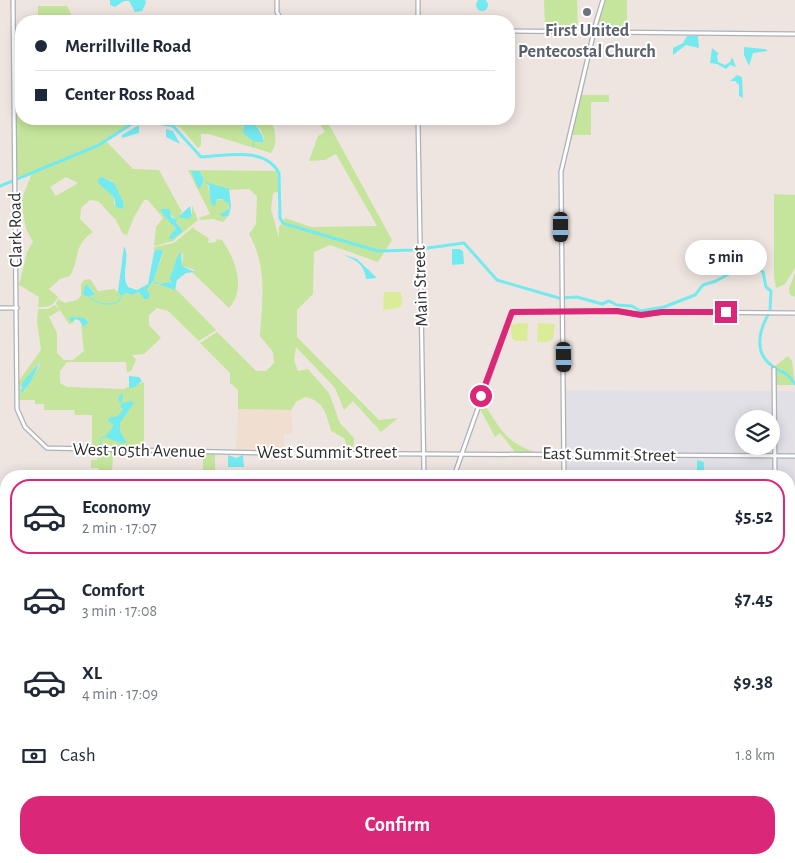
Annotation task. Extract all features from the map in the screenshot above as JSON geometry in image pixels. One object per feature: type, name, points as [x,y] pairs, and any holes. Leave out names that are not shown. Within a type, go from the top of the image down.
[{"type":"street","name":"Clark Road","points":[[13,0],[17,409],[19,418],[30,432],[48,448]]},
{"type":"street","points":[[277,0],[280,15]]},
{"type":"street","points":[[418,0],[418,15]]},
{"type":"street","points":[[564,470],[564,312],[561,300],[560,179],[562,162],[603,0]]},
{"type":"street","points":[[515,30],[795,32]]},
{"type":"street","name":"Main Street","points":[[418,125],[424,470]]},
{"type":"street","points":[[556,312],[561,300]]},
{"type":"street","points":[[0,308],[17,308]]},
{"type":"street","points":[[456,470],[512,312],[617,311],[641,315],[662,312],[795,313]]},
{"type":"street","points":[[774,369],[775,470]]},
{"type":"street","name":"West 105th Avenue","points":[[48,448],[231,452]]},
{"type":"street","name":"West Summit Street","points":[[231,452],[424,453]]},
{"type":"street","name":"East Summit Street","points":[[424,453],[795,456]]},
{"type":"shaded area","points":[[566,390],[795,391],[795,470],[566,470]]},
{"type":"shaded area","points":[[238,409],[291,410],[293,434],[284,434],[284,452],[236,452]]},
{"type":"green space","points":[[544,0],[577,0],[578,27],[545,26]]},
{"type":"green space","points":[[605,0],[627,0],[627,27],[597,27]]},
{"type":"green space","points":[[38,6],[67,6],[71,14],[71,15],[38,15]]},
{"type":"green space","points":[[581,95],[609,95],[609,102],[591,102],[591,135],[572,135]]},
{"type":"green space","points":[[16,125],[129,125],[105,140],[133,169],[159,170],[182,212],[179,215],[189,218],[192,216],[192,205],[198,220],[173,241],[154,246],[156,227],[163,218],[148,200],[144,200],[134,217],[127,235],[123,234],[116,220],[98,201],[90,200],[81,208],[80,219],[93,232],[82,242],[70,276],[60,279],[49,289],[58,297],[56,300],[50,306],[38,307],[39,297],[19,285],[27,252],[33,242],[26,229],[21,201],[32,173],[41,170],[17,177]],"holes":[[[66,177],[78,183],[56,196],[50,187]],[[101,177],[112,181],[123,201],[124,209],[114,204],[114,197],[100,184]],[[163,214],[170,214],[175,219],[176,217],[176,223],[182,229],[182,232],[173,239],[169,237],[176,228]]]},
{"type":"green space","points":[[170,125],[243,125],[246,136],[263,142],[261,130],[255,125],[273,125],[275,145],[271,153],[209,134],[201,134],[201,145],[198,148],[180,127]]},
{"type":"green space","points":[[321,125],[329,125],[392,240],[378,262],[330,245],[314,252],[313,294],[297,310],[297,337],[379,420],[398,418],[381,432],[353,401],[344,410],[335,388],[296,347],[294,360],[298,371],[308,369],[329,393],[340,423],[354,438],[353,451],[349,451],[344,438],[331,431],[323,409],[316,401],[311,399],[305,397],[296,402],[291,410],[238,409],[238,390],[230,383],[230,373],[200,343],[217,332],[256,371],[266,371],[274,363],[273,352],[260,336],[261,272],[259,259],[249,234],[256,224],[257,196],[249,189],[229,190],[207,183],[212,202],[215,204],[215,200],[221,199],[229,204],[228,211],[225,213],[220,212],[229,215],[231,213],[223,222],[213,219],[200,220],[199,218],[210,214],[188,170],[277,171],[279,191],[273,193],[271,209],[279,238],[279,227],[285,218],[311,227],[377,226],[336,154],[325,160],[309,161],[318,136],[325,132]],"holes":[[[191,171],[200,171],[204,182],[199,188]]]},
{"type":"green space","points":[[774,194],[795,195],[795,268],[785,284],[776,288],[774,277]]},
{"type":"green space","points":[[193,227],[209,239],[208,243],[216,242],[217,239],[222,240],[235,265],[237,274],[237,292],[229,308],[192,272],[195,270],[182,266],[183,254],[180,253],[169,278],[172,283],[161,284],[156,281],[156,284],[176,289],[216,330],[199,341],[168,311],[157,308],[149,315],[149,325],[161,338],[144,354],[132,355],[136,360],[131,371],[127,372],[126,362],[67,362],[60,371],[60,383],[67,387],[123,389],[144,382],[144,450],[92,449],[92,415],[75,415],[74,410],[44,410],[44,404],[35,404],[35,400],[18,400],[18,382],[41,350],[37,322],[38,309],[48,309],[55,305],[60,310],[56,304],[58,299],[65,303],[77,300],[81,296],[81,284],[84,280],[90,279],[98,291],[114,289],[121,294],[132,295],[139,292],[143,297],[149,294],[147,289],[154,280],[163,253],[158,249],[154,252],[154,247],[174,243]],"holes":[[[87,284],[95,293],[89,297],[83,295],[84,287]],[[60,310],[69,324],[73,323],[75,319],[72,322],[72,317],[89,320],[84,327],[81,325],[84,351],[73,360],[64,360],[57,353],[57,333],[49,317]],[[38,363],[40,364],[25,391],[20,388]]]},
{"type":"green space","points":[[795,273],[795,297],[790,295],[789,288]]},
{"type":"green space","points":[[384,292],[401,292],[402,304],[399,308],[383,310]]},
{"type":"green space","points":[[528,323],[527,341],[516,341],[512,338],[510,324]]},
{"type":"green space","points":[[538,323],[555,324],[553,339],[547,342],[537,342]]},
{"type":"green space","points":[[788,356],[792,361],[795,385],[776,385],[775,366]]},
{"type":"green space","points":[[479,404],[484,404],[510,439],[535,452],[515,452],[500,433],[495,437]]},
{"type":"green space","points":[[97,451],[113,452],[112,470],[91,468],[91,460],[97,460]]},
{"type":"green space","points":[[203,453],[215,453],[215,470],[203,470]]},
{"type":"water","points":[[482,-1],[488,5],[482,11],[476,5]]},
{"type":"water","points":[[110,0],[145,0],[146,3],[142,11],[135,12],[129,1],[124,1],[115,7],[110,5]]},
{"type":"water","points":[[687,36],[698,36],[699,48],[686,45],[673,55],[673,48],[683,43]]},
{"type":"water","points":[[744,47],[768,51],[753,53],[749,66],[744,55]]},
{"type":"water","points":[[712,48],[719,54],[717,55],[718,62],[725,65],[730,62],[732,57],[736,67],[730,65],[726,69],[717,64],[710,63]]},
{"type":"water","points":[[737,75],[742,77],[743,98],[739,96],[739,85],[735,81],[730,81]]},
{"type":"water","points":[[139,125],[139,133],[122,138],[122,135]]},
{"type":"water","points":[[244,125],[255,125],[261,133],[264,142],[252,140],[243,132]]},
{"type":"water","points":[[166,129],[173,131],[180,144],[166,137]]},
{"type":"water","points":[[191,171],[200,171],[204,181],[200,188],[198,188]]},
{"type":"water","points":[[102,177],[114,183],[123,201],[124,209],[116,207],[114,197],[98,183],[99,178]]},
{"type":"water","points":[[205,182],[229,189],[231,206],[229,215],[223,217],[220,214],[229,209],[229,204],[222,199],[217,199],[215,206],[211,204],[209,186]]},
{"type":"water","points":[[190,206],[192,216],[188,219],[178,217]]},
{"type":"water","points":[[170,209],[171,217],[175,219],[177,217],[176,223],[182,229],[182,232],[173,239],[169,239],[169,237],[176,228],[160,210]]},
{"type":"water","points":[[124,246],[126,251],[126,282],[128,287],[137,290],[148,284],[154,252],[158,249],[163,251],[154,280],[147,289],[150,295],[148,299],[144,299],[139,292],[132,295],[126,293],[121,296],[118,291]]},
{"type":"water","points":[[452,249],[463,251],[464,264],[452,265]]},
{"type":"water","points":[[181,252],[182,266],[195,272],[186,273],[177,280],[175,290],[155,283],[155,281],[161,284],[172,283],[169,278],[177,257]]},
{"type":"water","points":[[342,254],[357,259],[377,278],[366,279],[361,266],[355,260]]},
{"type":"water","points":[[87,284],[95,294],[89,297],[83,295],[84,287]]},
{"type":"water","points":[[69,318],[84,318],[89,322],[83,327],[80,321],[76,319],[71,322]]},
{"type":"water","points":[[39,363],[32,379],[21,393],[22,383]]},
{"type":"water","points":[[129,376],[139,377],[142,381],[135,387],[129,388]]},
{"type":"water","points":[[123,393],[122,403],[118,400],[119,396]]},
{"type":"water","points":[[132,401],[134,403],[120,423],[120,431],[126,442],[123,444],[105,437],[114,425],[108,421],[109,418],[118,416],[123,409],[120,406],[122,403]]},
{"type":"water","points":[[228,455],[236,458],[243,455],[244,467],[228,467]]},
{"type":"water","points":[[697,460],[704,462],[704,470],[697,470]]},
{"type":"waterway","points":[[0,186],[99,145],[130,125]]},
{"type":"waterway","points":[[168,125],[173,126],[201,157],[244,154],[264,159],[273,165],[279,173],[280,218],[283,223]]},
{"type":"waterway","points":[[253,147],[254,141]]},
{"type":"waterway","points":[[285,224],[378,251],[413,250],[464,243],[497,280],[559,298],[577,297],[602,304],[609,301],[617,305],[632,306],[640,311],[664,307],[695,295],[703,285],[716,281],[734,271],[748,273],[759,269],[763,272],[766,287],[771,291],[770,310]]},
{"type":"waterway","points":[[119,301],[121,296]]},
{"type":"waterway","points":[[90,298],[104,304],[118,302]]},
{"type":"waterway","points":[[768,315],[761,334],[760,348],[762,354],[771,365],[788,376],[795,384]]},
{"type":"waterway","points":[[100,448],[101,438],[105,437]]},
{"type":"waterway","points":[[101,451],[107,452]]},
{"type":"place","name":"First United Pentecostal Church","points":[[587,12]]},
{"type":"route","points":[[481,396],[510,314],[514,311],[617,311],[641,315],[662,312],[726,312]]}]
